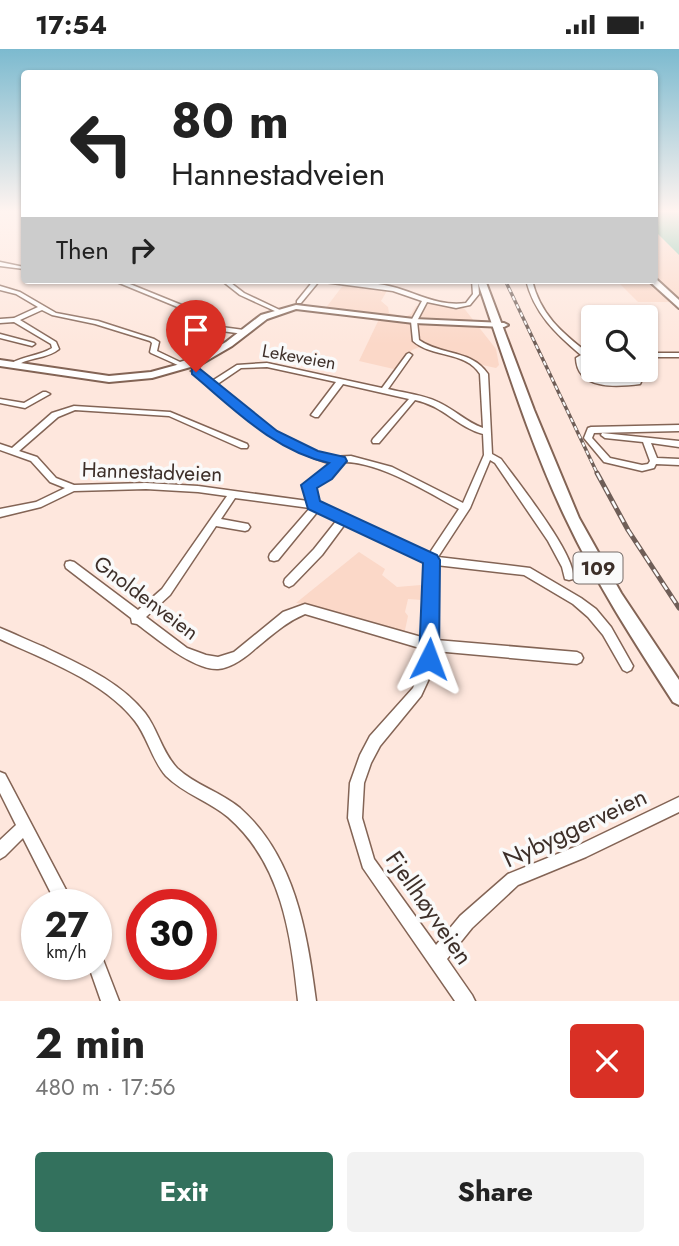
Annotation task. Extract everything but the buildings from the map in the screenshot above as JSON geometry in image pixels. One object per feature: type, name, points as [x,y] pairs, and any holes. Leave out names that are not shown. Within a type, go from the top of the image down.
[{"type":"main road","name":"109","points":[[483,284],[499,325]]},
{"type":"main road","name":"109","points":[[484,284],[537,429],[584,543],[615,598],[679,696]]},
{"type":"main road","points":[[656,284],[679,305]]},
{"type":"street","points":[[0,264],[21,268]]},
{"type":"street","points":[[125,284],[182,307],[212,328],[244,332]]},
{"type":"street","points":[[229,284],[242,294],[279,311]]},
{"type":"street","points":[[299,302],[314,284]]},
{"type":"street","points":[[355,284],[394,289],[425,300],[456,306],[468,304],[476,295],[475,284]]},
{"type":"street","points":[[530,284],[532,295],[546,319],[581,348]]},
{"type":"street","points":[[0,288],[18,293],[41,308],[152,340],[156,342],[153,352],[176,363],[183,364],[191,360],[212,328]]},
{"type":"street","points":[[425,300],[414,321],[415,337],[422,346],[468,360],[481,368],[484,374],[488,455],[465,508],[431,560]]},
{"type":"street","points":[[0,363],[109,379],[152,375],[198,362],[264,317],[279,311],[311,307],[414,321],[499,325]]},
{"type":"street","points":[[0,321],[15,320],[41,308]]},
{"type":"street","points":[[483,323],[492,312]]},
{"type":"street","points":[[0,374],[17,361],[50,353],[57,346],[15,320]]},
{"type":"street","points":[[463,324],[499,325]]},
{"type":"street","points":[[0,336],[32,344]]},
{"type":"street","points":[[384,390],[409,355]]},
{"type":"street","points":[[658,355],[679,355]]},
{"type":"street","name":"Lekeveien","points":[[212,384],[239,366],[254,364],[439,404],[474,428],[487,432]]},
{"type":"street","points":[[195,371],[272,434],[314,455],[340,461],[355,460],[389,470],[465,508]]},
{"type":"street","points":[[316,415],[341,381]]},
{"type":"street","points":[[0,401],[25,406],[46,394]]},
{"type":"street","points":[[376,441],[414,397]]},
{"type":"street","points":[[13,451],[55,415],[74,408],[170,414],[244,446]]},
{"type":"street","points":[[591,430],[679,428]]},
{"type":"street","points":[[591,430],[601,434],[679,445]]},
{"type":"street","points":[[591,430],[588,438],[607,460],[642,468],[651,466],[654,461]]},
{"type":"street","points":[[646,440],[654,461]]},
{"type":"street","name":"Hannestadveien","points":[[0,447],[34,459],[52,480],[73,488],[198,489],[315,505],[431,560],[526,571],[592,613],[607,631],[627,666]]},
{"type":"street","points":[[488,455],[498,461],[556,543],[570,569],[569,576]]},
{"type":"street","points":[[274,557],[315,505],[309,485],[326,476],[340,461]]},
{"type":"street","points":[[654,461],[679,462]]},
{"type":"street","points":[[0,513],[38,505],[73,488]]},
{"type":"street","name":"Hannestadveien","points":[[136,618],[166,592],[233,495]]},
{"type":"street","points":[[289,582],[318,552],[344,518]]},
{"type":"street","points":[[214,522],[245,527]]},
{"type":"street","name":"Fjellhøyveien","points":[[431,560],[428,670],[422,684],[375,741],[365,759],[357,783],[355,818],[368,863],[466,1001]]},
{"type":"street","name":"Gnoldenveien","points":[[70,565],[183,652],[212,662],[238,656],[287,616],[305,610],[430,645]]},
{"type":"street","points":[[0,633],[105,686],[123,698],[140,716],[172,772],[214,798],[250,828],[278,868],[287,892],[298,932],[307,1001]]},
{"type":"street","points":[[430,645],[577,658]]},
{"type":"street","points":[[0,779],[57,889]]},
{"type":"street","name":"Nybyggerveien","points":[[436,958],[466,922],[513,879],[581,852],[679,804]]},
{"type":"street","points":[[0,851],[24,827]]},
{"type":"street","points":[[102,980],[110,1001]]},
{"type":"shaded area","points":[[658,255],[679,255],[679,305],[676,302],[638,302],[620,284],[658,284]]},
{"type":"shaded area","points":[[344,284],[388,289],[381,301],[388,307],[389,313],[405,317],[411,314],[416,306],[423,307],[426,303],[463,307],[496,349],[499,365],[496,368],[482,365],[425,345],[412,350],[398,370],[359,361],[380,317],[325,309]]},
{"type":"shaded area","points":[[359,552],[385,569],[382,575],[397,587],[421,585],[422,600],[408,599],[404,635],[312,605],[296,603]]},
{"type":"railway","points":[[507,284],[597,474]]},
{"type":"railway","points":[[597,474],[628,530],[679,608]]},
{"type":"route","points":[[196,372],[272,434],[314,455],[340,461],[326,476],[309,485],[313,505],[394,540],[431,560],[429,659]]}]
